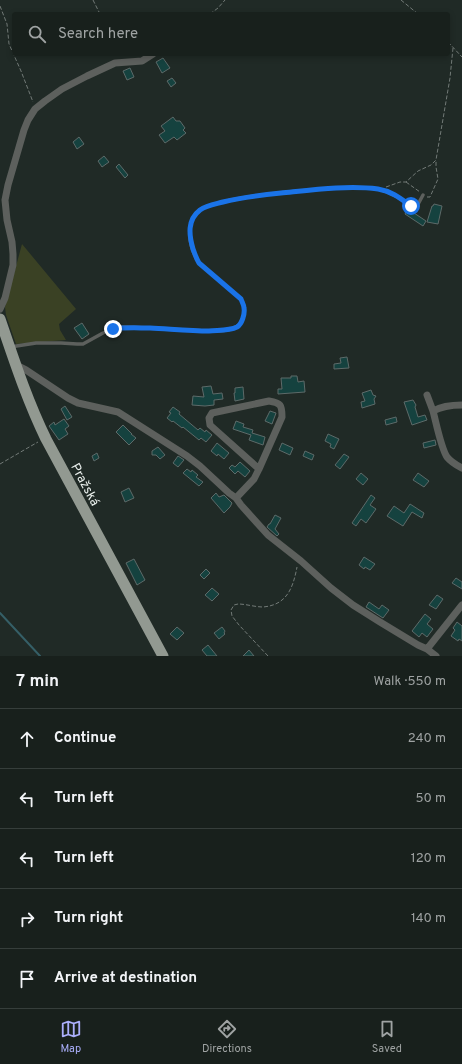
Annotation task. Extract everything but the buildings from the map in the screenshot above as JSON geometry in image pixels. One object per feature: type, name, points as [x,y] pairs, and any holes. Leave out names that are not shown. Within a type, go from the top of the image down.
[{"type":"main road","name":"Pražská","points":[[0,319],[34,415],[163,656]]},
{"type":"street","points":[[0,309],[5,298],[13,265],[14,254],[5,200],[8,185],[28,120],[35,109],[62,89],[104,67],[115,63],[142,61],[150,56]]},
{"type":"street","points":[[16,365],[78,403],[113,410],[121,414],[187,456],[236,498],[268,535],[331,588],[353,605],[392,630],[427,649],[436,656]]},
{"type":"street","points":[[427,395],[446,455],[455,465],[462,468]]},
{"type":"street","points":[[236,498],[254,479],[259,469],[282,417],[282,408],[278,402],[269,401],[212,413],[209,418],[210,425],[259,469]]},
{"type":"street","points":[[433,411],[440,407],[462,405]]},
{"type":"street","points":[[427,649],[462,605]]},
{"type":"lane","points":[[10,347],[36,343],[61,342],[83,344],[103,333],[122,327],[201,331],[231,329],[237,327],[241,324],[244,314],[244,307],[241,299],[199,263],[193,248],[189,232],[190,225],[194,216],[205,207],[244,197],[316,189],[349,188],[378,189],[392,193],[416,208],[423,195]]},
{"type":"path","points":[[93,0],[99,12]]},
{"type":"path","points":[[213,12],[225,0]]},
{"type":"path","points":[[401,0],[416,12]]},
{"type":"path","points":[[0,6],[7,24],[9,44],[12,51]]},
{"type":"path","points":[[450,44],[462,57]]},
{"type":"path","points":[[378,189],[400,182],[406,182],[423,195],[430,197],[438,179],[436,160],[450,78],[453,48]]},
{"type":"path","points":[[14,56],[35,109]]},
{"type":"path","points":[[406,182],[418,171],[431,165],[436,160]]},
{"type":"path","points":[[0,464],[46,439]]},
{"type":"path","points":[[268,656],[239,625],[232,616],[231,610],[234,605],[238,604],[261,607],[279,602],[287,596],[292,586],[297,566],[300,561]]},
{"type":"green space","points":[[22,244],[76,309],[59,324],[60,330],[66,340],[16,344],[6,315],[5,307]]},
{"type":"waterway","points":[[0,613],[40,656]]},
{"type":"route","points":[[113,329],[134,327],[201,331],[231,329],[241,324],[244,314],[244,307],[241,299],[199,263],[191,242],[189,232],[190,225],[194,216],[205,207],[244,197],[316,189],[349,188],[378,189],[392,193],[411,206]]}]
